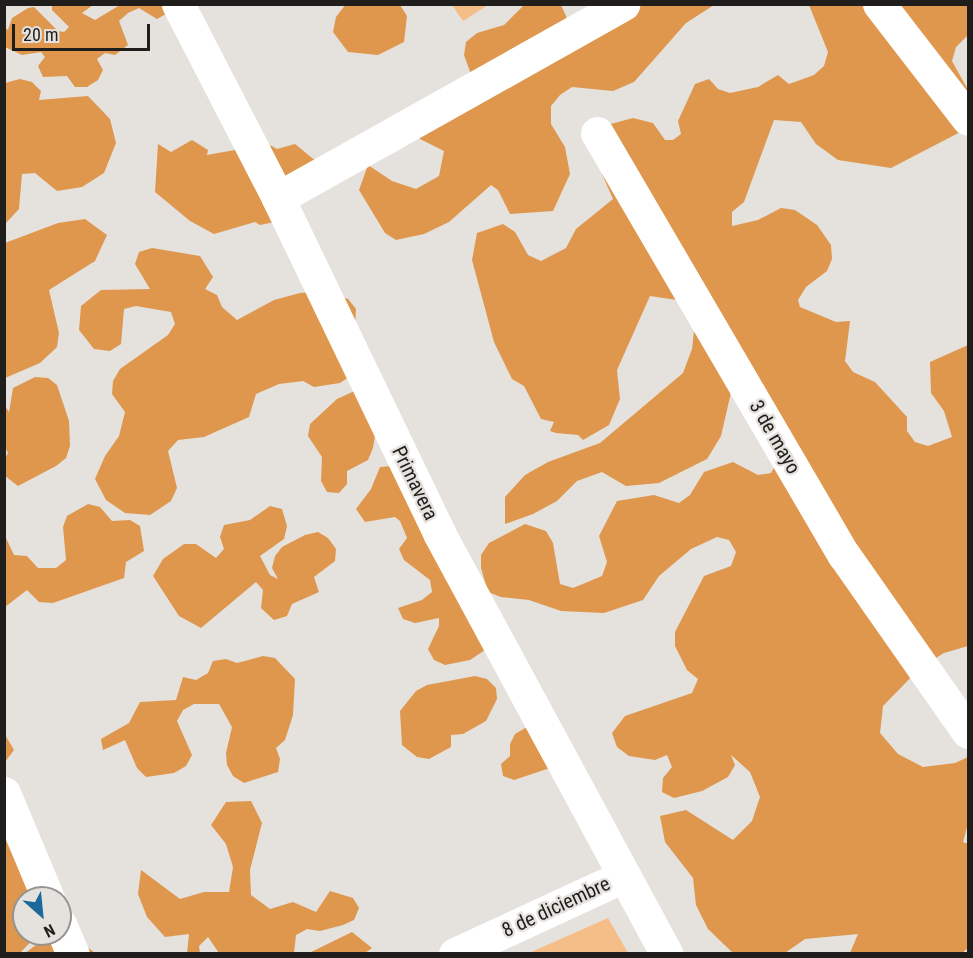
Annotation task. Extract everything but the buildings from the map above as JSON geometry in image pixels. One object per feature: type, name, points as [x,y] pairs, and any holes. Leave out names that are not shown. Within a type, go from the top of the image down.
[{"type":"street","name":"Primavera","points":[[178,4],[278,198],[439,533],[667,954]]},
{"type":"street","points":[[278,198],[623,4]]},
{"type":"street","points":[[879,4],[969,118]]},
{"type":"street","name":"3 de mayo","points":[[597,133],[844,555],[969,732]]},
{"type":"street","points":[[4,794],[43,886]]},
{"type":"street","name":"8 de diciembre","points":[[455,954],[624,876]]},
{"type":"shaded area","points":[[184,4],[157,19],[139,8],[128,13],[119,21],[128,45],[115,55],[105,53],[97,59],[103,70],[98,80],[87,87],[75,87],[67,76],[43,77],[38,66],[45,57],[41,52],[22,55],[5,47],[4,27],[8,30],[12,18],[28,8],[34,7],[58,31],[64,32],[69,27],[52,10],[52,5],[93,5],[82,13],[95,20],[120,5]]},
{"type":"shaded area","points":[[346,4],[400,5],[407,16],[404,42],[378,55],[348,52],[333,32],[336,17]]},
{"type":"shaded area","points":[[452,5],[488,5],[463,21]]},
{"type":"shaded area","points":[[524,5],[561,5],[577,40],[604,5],[714,5],[686,23],[634,82],[613,91],[572,87],[560,95],[551,106],[551,124],[565,147],[570,174],[553,211],[510,214],[498,190],[491,185],[449,222],[424,234],[396,240],[385,233],[359,190],[368,165],[392,181],[416,189],[439,176],[444,151],[420,139],[403,118],[473,80],[464,55],[466,42],[477,33],[504,25]]},
{"type":"shaded area","points":[[809,5],[968,5],[968,35],[956,47],[952,61],[968,90],[968,128],[891,168],[838,160],[816,144],[801,122],[774,120],[744,202],[732,212],[732,226],[758,220],[781,208],[795,210],[817,225],[831,245],[832,259],[827,271],[806,287],[798,300],[800,307],[836,322],[850,321],[845,361],[853,372],[875,382],[907,417],[907,431],[915,442],[928,446],[952,437],[944,411],[931,393],[930,362],[968,345],[968,646],[944,653],[920,668],[883,706],[880,733],[898,754],[923,767],[955,763],[968,757],[968,824],[963,842],[968,844],[968,948],[962,953],[850,953],[858,934],[805,939],[785,953],[733,953],[708,929],[696,905],[693,878],[665,842],[660,816],[686,810],[733,840],[752,821],[760,797],[750,772],[731,755],[735,765],[728,777],[702,791],[674,798],[662,792],[663,778],[672,767],[667,755],[655,760],[629,756],[617,747],[612,733],[625,716],[692,693],[698,679],[687,670],[675,646],[675,632],[704,576],[731,566],[736,552],[729,540],[717,537],[691,549],[659,576],[643,600],[604,613],[561,611],[529,600],[501,597],[488,592],[481,568],[481,555],[489,543],[525,524],[546,531],[553,543],[560,584],[573,588],[602,576],[607,562],[599,536],[617,501],[654,495],[679,503],[690,495],[704,472],[733,462],[758,475],[771,473],[784,450],[733,384],[721,436],[707,459],[659,483],[626,486],[602,472],[577,481],[557,501],[533,514],[505,524],[505,497],[525,475],[548,462],[600,443],[683,373],[692,349],[695,322],[677,300],[650,296],[617,370],[620,399],[609,425],[583,440],[578,435],[556,433],[550,431],[554,422],[541,419],[524,386],[512,379],[494,342],[472,260],[477,233],[503,224],[515,232],[528,255],[541,261],[566,248],[576,229],[613,199],[602,174],[607,125],[633,118],[653,123],[665,140],[673,140],[681,134],[678,121],[695,84],[709,79],[718,89],[730,93],[758,87],[778,75],[789,84],[814,75],[824,66],[828,52]]},
{"type":"shaded area","points":[[20,79],[32,82],[41,91],[39,100],[88,96],[110,119],[116,143],[104,173],[82,187],[57,191],[35,173],[22,174],[19,209],[5,224],[5,83]]},
{"type":"shaded area","points":[[192,140],[208,150],[207,155],[268,144],[277,149],[295,144],[317,162],[279,221],[260,225],[255,222],[214,234],[190,221],[155,192],[158,144],[171,152]]},
{"type":"shaded area","points":[[85,219],[107,235],[95,261],[49,290],[59,333],[57,347],[40,363],[5,378],[5,243],[58,223]]},
{"type":"shaded area","points":[[152,248],[200,256],[213,277],[205,289],[217,295],[222,307],[237,320],[274,300],[300,293],[324,291],[348,299],[356,309],[352,375],[340,383],[314,387],[303,381],[279,384],[256,394],[249,417],[204,437],[178,440],[168,451],[177,488],[171,501],[150,515],[125,513],[106,500],[95,479],[105,456],[119,436],[125,412],[112,394],[113,381],[120,369],[168,335],[175,324],[171,312],[136,306],[124,309],[121,344],[110,351],[94,349],[79,330],[81,306],[101,290],[150,289],[135,264],[139,252]]},
{"type":"shaded area","points":[[35,377],[48,378],[57,385],[69,421],[70,446],[66,458],[56,466],[18,486],[5,476],[5,458],[8,453],[5,447],[5,406],[9,412],[13,388]]},
{"type":"shaded area","points":[[361,388],[375,436],[373,448],[368,460],[347,471],[347,484],[339,493],[327,492],[321,481],[322,457],[308,436],[310,424],[337,399]]},
{"type":"shaded area","points":[[392,466],[488,648],[470,660],[445,665],[434,660],[428,649],[439,626],[439,618],[415,623],[403,619],[398,608],[422,600],[432,592],[430,580],[404,560],[399,549],[407,538],[400,521],[395,517],[365,522],[356,509],[371,489],[380,467]]},
{"type":"shaded area","points":[[88,504],[100,507],[112,521],[130,520],[140,526],[144,551],[126,562],[124,578],[53,603],[39,602],[27,590],[5,607],[5,536],[14,555],[27,556],[38,568],[56,568],[66,560],[63,527],[67,516]]},
{"type":"shaded area","points":[[270,506],[282,509],[287,526],[284,539],[260,556],[270,575],[278,579],[272,568],[275,556],[282,547],[305,535],[318,532],[328,538],[336,549],[335,561],[314,577],[319,592],[292,604],[287,616],[274,620],[261,608],[263,590],[256,582],[201,628],[179,616],[153,576],[163,559],[184,544],[196,544],[216,558],[224,549],[220,537],[224,525],[250,520]]},
{"type":"shaded area","points":[[263,656],[275,658],[295,679],[293,715],[285,740],[276,748],[280,759],[278,772],[244,783],[233,776],[227,765],[226,753],[232,727],[219,704],[194,704],[183,710],[177,721],[192,755],[186,766],[174,773],[146,777],[137,768],[125,740],[103,750],[101,739],[129,723],[140,702],[176,700],[183,677],[196,680],[208,673],[213,661],[226,659],[237,663]]},
{"type":"shaded area","points":[[475,676],[487,679],[496,688],[497,699],[486,721],[463,734],[451,735],[451,747],[429,759],[417,757],[402,745],[400,711],[416,691],[427,685]]},
{"type":"shaded area","points":[[527,727],[550,768],[514,780],[503,776],[501,764],[510,756],[510,744],[515,734]]},
{"type":"shaded area","points":[[4,733],[14,750],[5,762],[4,762]]},
{"type":"shaded area","points":[[251,801],[262,823],[250,870],[251,895],[270,909],[293,902],[316,912],[330,891],[353,898],[359,908],[354,920],[320,931],[307,929],[296,935],[294,953],[219,953],[208,937],[199,946],[200,953],[187,953],[189,934],[165,937],[147,917],[138,894],[141,870],[180,899],[204,892],[229,892],[233,867],[226,844],[211,825],[226,802]]},
{"type":"shaded area","points":[[4,809],[36,886],[12,886],[12,946],[27,946],[20,953],[5,953]]},
{"type":"shaded area","points":[[608,918],[628,953],[529,953]]},
{"type":"shaded area","points":[[352,932],[372,948],[365,953],[309,953]]},
{"type":"shaded area","points":[[72,938],[77,939],[95,953],[24,954],[35,946],[72,946]]}]
